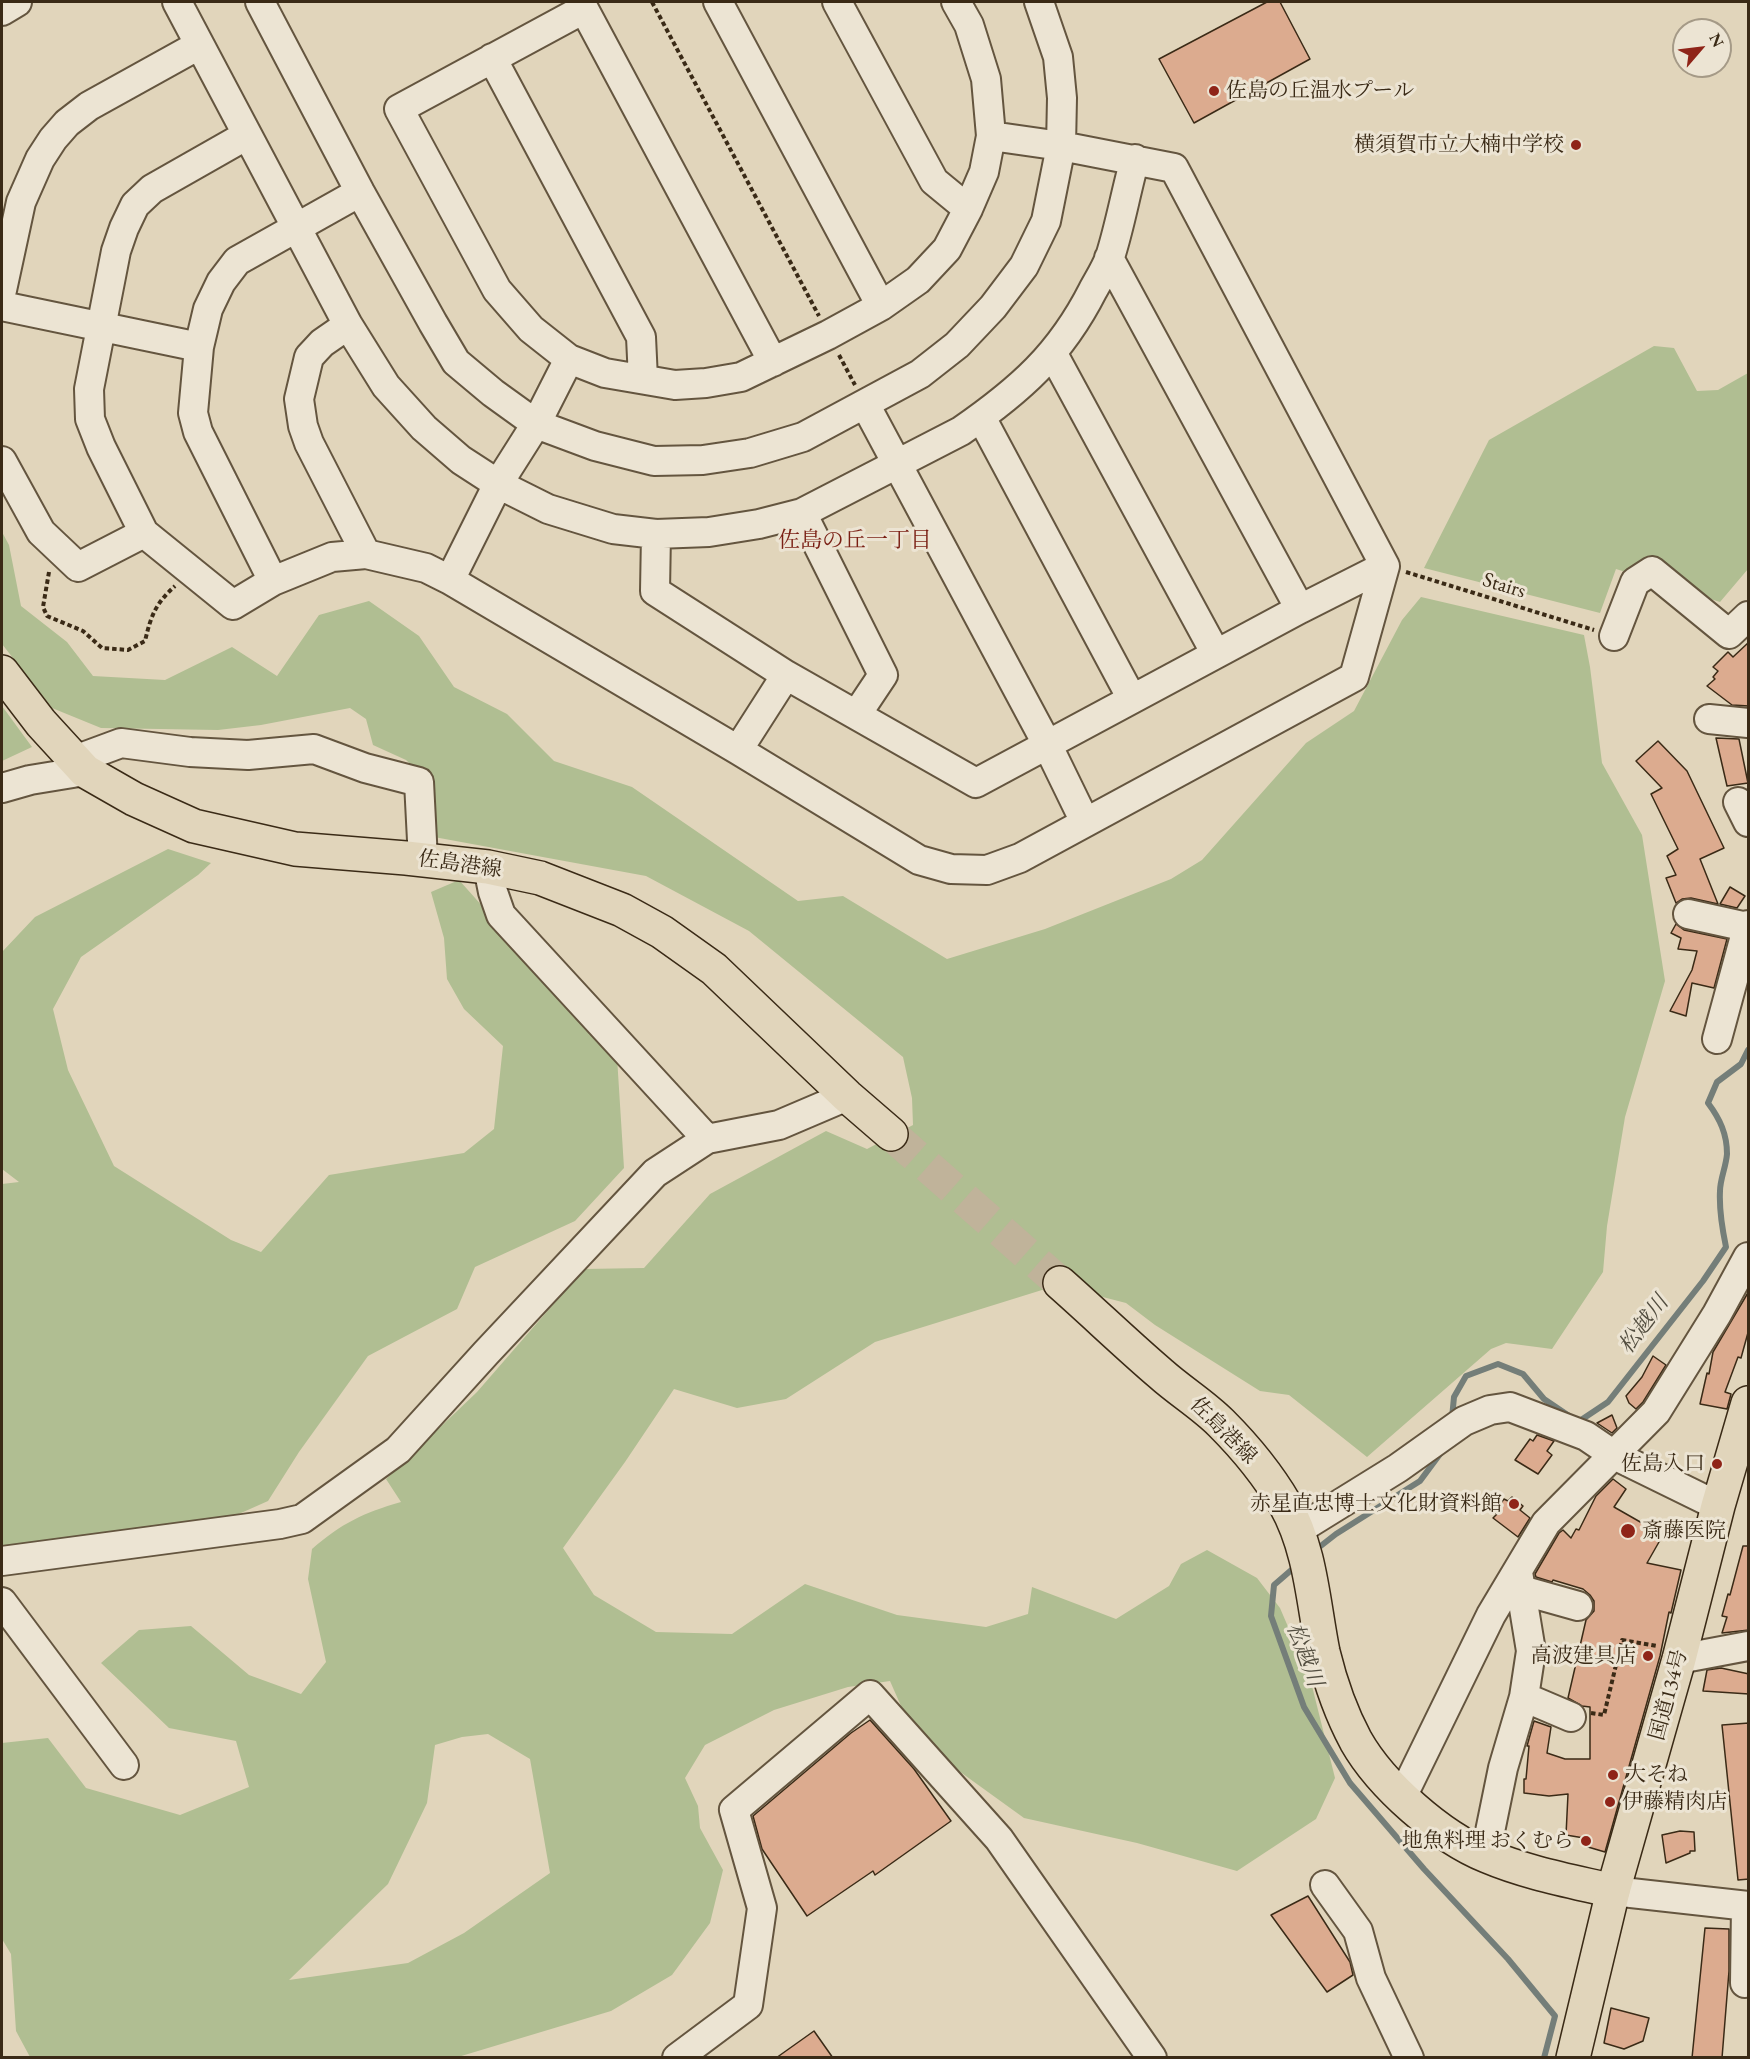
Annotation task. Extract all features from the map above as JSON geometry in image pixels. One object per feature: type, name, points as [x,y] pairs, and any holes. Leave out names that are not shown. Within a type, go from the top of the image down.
[{"type":"main road","name":"佐島港線","points":[[2,672],[41,723],[80,765],[134,799],[194,826],[295,849],[488,867],[540,878],[622,910],[662,932],[714,969],[847,1096],[891,1134]]},
{"type":"main road","name":"佐島港線","points":[[1060,1283],[1161,1374],[1220,1422],[1260,1467],[1284,1502],[1300,1534],[1312,1584],[1324,1654],[1338,1698],[1356,1741],[1376,1770],[1402,1797],[1444,1833],[1485,1856],[1514,1866],[1613,1891]]},
{"type":"main road","name":"国道134号","points":[[1573,2058],[1613,1891],[1680,1655],[1718,1506],[1749,1403]]},
{"type":"street","points":[[2,11],[17,2]]},
{"type":"street","points":[[177,2],[348,325],[386,386],[424,428],[461,460],[498,484],[559,512],[613,529],[656,534],[709,532],[759,524],[802,513],[960,432],[1019,388],[1053,354],[1083,310],[1109,258],[1134,159]]},
{"type":"street","points":[[260,2],[360,192],[456,362],[493,393],[536,424],[594,446],[654,461],[703,460],[750,453],[803,436],[920,374],[957,345],[993,308],[1024,266],[1046,221],[1061,146],[1062,98],[1058,57],[1039,2]]},
{"type":"street","points":[[718,2],[881,306]]},
{"type":"street","points":[[837,2],[934,181],[968,209]]},
{"type":"street","points":[[773,362],[584,9],[399,109],[497,290],[531,329],[569,359],[604,373],[675,385],[741,377],[773,362],[828,335],[881,306],[918,280],[947,249],[984,172],[991,136],[986,79],[969,25],[956,2]]},
{"type":"street","points":[[2,290],[21,202],[40,159],[60,131],[89,106],[199,45]]},
{"type":"street","points":[[492,58],[641,337],[643,380]]},
{"type":"street","points":[[247,135],[152,189],[135,205],[116,251],[89,389],[90,419],[101,447],[144,533],[233,605],[273,581],[332,557],[366,554],[426,568],[738,750],[919,860],[951,869],[987,870],[1020,858],[1354,677],[1385,566],[1174,168],[1061,146],[991,136]]},
{"type":"street","points":[[273,581],[198,432],[193,413],[199,347],[208,309],[221,282],[237,261],[360,192]]},
{"type":"street","points":[[1109,258],[1300,609]]},
{"type":"street","points":[[2,306],[199,347]]},
{"type":"street","points":[[348,325],[322,343],[309,357],[299,399],[303,426],[309,443],[366,554]]},
{"type":"street","points":[[1053,354],[1216,654]]},
{"type":"street","points":[[450,580],[498,484],[536,424],[569,359]]},
{"type":"street","points":[[865,404],[1047,744],[1085,822]]},
{"type":"street","points":[[981,417],[1132,699]]},
{"type":"street","points":[[2,461],[41,532],[78,567],[144,533]]},
{"type":"street","points":[[802,513],[883,675],[857,714]]},
{"type":"street","points":[[656,534],[655,591],[786,675],[976,783],[1300,609],[1385,566]]},
{"type":"street","points":[[1614,636],[1635,582],[1652,571],[1729,634],[1749,616]]},
{"type":"street","points":[[738,750],[786,675]]},
{"type":"street","points":[[1709,719],[1749,723]]},
{"type":"street","points":[[2,788],[80,765],[121,743],[190,752],[248,755],[314,749],[365,768],[419,782],[423,860]]},
{"type":"street","points":[[488,867],[501,915],[707,1139]]},
{"type":"street","points":[[1688,914],[1748,926],[1717,1039]]},
{"type":"street","points":[[2,1561],[302,1519],[398,1450],[656,1173],[707,1139],[779,1125],[847,1096]]},
{"type":"street","points":[[1402,1797],[1491,1615],[1519,1581],[1546,1524],[1656,1412],[1717,1314],[1749,1257]]},
{"type":"street","points":[[1300,1534],[1342,1501],[1398,1468],[1464,1421],[1490,1410],[1510,1407],[1531,1413],[1586,1436],[1614,1455],[1718,1506]]},
{"type":"street","points":[[1519,1581],[1578,1606]]},
{"type":"street","points":[[1485,1856],[1503,1768],[1524,1697],[1531,1651],[1519,1581]]},
{"type":"street","points":[[2,1602],[124,1766]]},
{"type":"street","points":[[1680,1655],[1749,1646]]},
{"type":"street","points":[[677,2058],[748,2005],[762,1908],[734,1810],[870,1695],[999,1839],[1152,2058]]},
{"type":"street","points":[[1524,1697],[1571,1717]]},
{"type":"street","points":[[1325,1885],[1358,1931],[1371,1978],[1409,2058]]},
{"type":"street","points":[[1613,1891],[1747,1906],[1745,1983]]},
{"type":"path","points":[[652,2],[865,404]]},
{"type":"path","points":[[68,557],[52,566],[48,573],[43,606],[48,616],[83,631],[102,648],[128,650],[145,642],[151,615],[162,598],[190,571]]},
{"type":"path","name":"Stairs","points":[[1385,566],[1614,636]]},
{"type":"path","points":[[1571,1717],[1575,1711],[1604,1714],[1622,1640],[1680,1655]]},
{"type":"green space","points":[[1654,346],[1674,348],[1697,391],[1718,390],[1748,373],[1748,569],[1720,602],[1616,569],[1600,613],[1424,568],[1489,440]]},
{"type":"green space","points":[[2,532],[9,545],[21,606],[67,642],[93,676],[165,680],[232,647],[277,676],[319,615],[369,601],[419,636],[454,687],[507,714],[554,761],[632,787],[798,901],[843,896],[947,959],[1045,929],[1171,879],[1202,860],[1306,743],[1354,711],[1402,620],[1421,597],[1584,635],[1602,763],[1642,835],[1665,981],[1625,1117],[1607,1226],[1603,1272],[1552,1349],[1506,1343],[1491,1349],[1367,1457],[1289,1395],[1260,1391],[1155,1325],[1126,1303],[1068,1288],[1042,1290],[875,1342],[786,1399],[737,1408],[674,1389],[563,1548],[594,1595],[656,1632],[732,1634],[805,1584],[897,1615],[986,1627],[1028,1614],[1032,1587],[1116,1619],[1169,1586],[1181,1564],[1207,1550],[1257,1578],[1280,1608],[1310,1678],[1335,1778],[1316,1819],[1237,1871],[1137,1843],[1024,1818],[916,1740],[890,1681],[848,1687],[774,1710],[705,1745],[685,1778],[698,1806],[700,1828],[723,1870],[710,1923],[672,1975],[611,2011],[458,2057],[30,2057],[16,2031],[11,1954],[2,1939],[2,1743],[48,1738],[86,1788],[180,1815],[249,1787],[236,1741],[169,1728],[101,1663],[139,1630],[191,1626],[249,1675],[301,1694],[326,1662],[308,1579],[312,1549],[333,1532],[354,1520],[375,1510],[401,1502],[386,1479],[477,1392],[584,1269],[644,1268],[710,1194],[826,1131],[867,1149],[913,1125],[912,1098],[903,1057],[749,931],[646,876],[434,837],[432,784],[406,760],[373,745],[366,719],[350,708],[261,725],[218,730],[101,728],[52,708],[2,644]],"holes":[[[488,1734],[530,1759],[550,1873],[464,1933],[408,1963],[289,1980],[388,1884],[427,1803],[435,1745],[462,1737]]]},
{"type":"green space","points":[[2,706],[32,747],[2,761]]},
{"type":"green space","points":[[168,849],[211,863],[198,875],[81,957],[53,1009],[68,1070],[114,1166],[231,1240],[261,1252],[329,1175],[464,1153],[494,1129],[503,1046],[464,1009],[447,979],[444,938],[431,892],[459,880],[617,1057],[624,1168],[575,1221],[475,1267],[457,1309],[368,1356],[299,1452],[268,1501],[223,1521],[2,1552],[2,1184],[19,1182],[2,1169],[2,952],[35,917]]},
{"type":"building","name":"佐島の丘温水プール","points":[[1267,2],[1280,2],[1310,59],[1194,123],[1159,59]]},
{"type":"building","points":[[1749,642],[1749,706],[1732,705],[1707,686],[1715,679],[1713,677],[1718,671],[1713,667],[1728,652],[1733,657]]},
{"type":"building","points":[[1716,738],[1739,739],[1748,783],[1727,786]]},
{"type":"building","points":[[1658,741],[1687,771],[1724,848],[1700,859],[1718,904],[1691,898],[1682,899],[1676,903],[1666,878],[1676,875],[1667,856],[1678,849],[1651,794],[1662,788],[1636,761]]},
{"type":"building","points":[[1730,887],[1745,896],[1737,908],[1720,904]]},
{"type":"building","points":[[1676,924],[1684,930],[1727,939],[1714,988],[1692,983],[1686,1016],[1670,1011],[1692,970],[1697,951],[1678,949],[1681,938],[1671,933]]},
{"type":"building","points":[[1749,1291],[1749,1329],[1741,1358],[1738,1357],[1725,1392],[1731,1394],[1727,1409],[1700,1404],[1713,1352]]},
{"type":"building","points":[[1653,1356],[1666,1365],[1643,1402],[1636,1409],[1629,1403],[1626,1396],[1642,1377]]},
{"type":"building","points":[[1612,1415],[1617,1428],[1612,1433],[1597,1423]]},
{"type":"building","points":[[1537,1435],[1554,1441],[1547,1451],[1552,1455],[1538,1474],[1515,1460],[1530,1439],[1533,1441]]},
{"type":"building","points":[[1613,1479],[1626,1489],[1614,1507],[1663,1535],[1647,1563],[1681,1570],[1660,1656],[1605,1852],[1588,1847],[1590,1839],[1566,1835],[1568,1794],[1549,1796],[1524,1793],[1524,1779],[1526,1779],[1529,1746],[1527,1746],[1534,1721],[1551,1727],[1547,1753],[1565,1759],[1590,1759],[1590,1707],[1582,1706],[1568,1698],[1586,1620],[1594,1611],[1594,1601],[1583,1589],[1536,1577],[1535,1574],[1559,1533],[1563,1530],[1571,1538],[1576,1529],[1579,1530],[1596,1496]]},
{"type":"building","points":[[1512,1497],[1523,1506],[1520,1510],[1530,1518],[1518,1537],[1493,1518],[1497,1514],[1494,1512],[1504,1499],[1508,1501]]},
{"type":"building","points":[[1743,1546],[1749,1546],[1749,1630],[1722,1633],[1727,1617],[1722,1616]]},
{"type":"building","points":[[1721,1668],[1749,1674],[1749,1694],[1703,1691],[1707,1670]]},
{"type":"building","points":[[870,1720],[914,1769],[951,1821],[875,1875],[873,1871],[807,1916],[762,1849],[753,1816],[851,1733]]},
{"type":"building","points":[[1749,1723],[1749,1879],[1738,1880],[1722,1725]]},
{"type":"building","points":[[1680,1831],[1694,1832],[1695,1851],[1690,1851],[1666,1863],[1662,1835]]},
{"type":"building","points":[[1308,1896],[1350,1962],[1353,1975],[1327,1992],[1271,1915]]},
{"type":"building","points":[[1705,1928],[1729,1929],[1729,1971],[1722,2058],[1692,2058]]},
{"type":"building","points":[[1611,2008],[1649,2018],[1643,2041],[1624,2049],[1604,2043]]},
{"type":"building","points":[[814,2031],[833,2058],[776,2058]]},
{"type":"waterway","name":"松越川","points":[[1452,1418],[1454,1397],[1466,1376],[1498,1364],[1523,1374],[1544,1399],[1578,1422],[1608,1402],[1703,1281],[1726,1247],[1720,1198],[1727,1147],[1722,1127],[1708,1103],[1717,1082],[1741,1064],[1748,1050]]},
{"type":"waterway","name":"松越川","points":[[1313,1552],[1336,1534],[1420,1481],[1443,1450]]},
{"type":"waterway","name":"松越川","points":[[1296,1566],[1274,1585],[1271,1616],[1304,1707],[1350,1783],[1424,1869],[1508,1959],[1555,2016],[1544,2058]]},
{"type":"tunnel","points":[[891,1134],[1060,1283]]},
{"type":"place","name":"佐島の丘温水プール","points":[[1214,91]]},
{"type":"place","name":"横須賀市立大楠中学校","points":[[1576,145]]},
{"type":"place","name":"佐島入口","points":[[1717,1464]]},
{"type":"place","name":"赤星直忠博士文化財資料館","points":[[1514,1504]]},
{"type":"place","name":"斎藤医院","points":[[1628,1531]]},
{"type":"place","name":"高波建具店","points":[[1648,1656]]},
{"type":"place","name":"大そね","points":[[1613,1775]]},
{"type":"place","name":"伊藤精肉店","points":[[1610,1802]]},
{"type":"place","name":"地魚料理 おくむら","points":[[1586,1841]]},
{"type":"district","name":"佐島の丘一丁目","points":[[855,541]]}]
